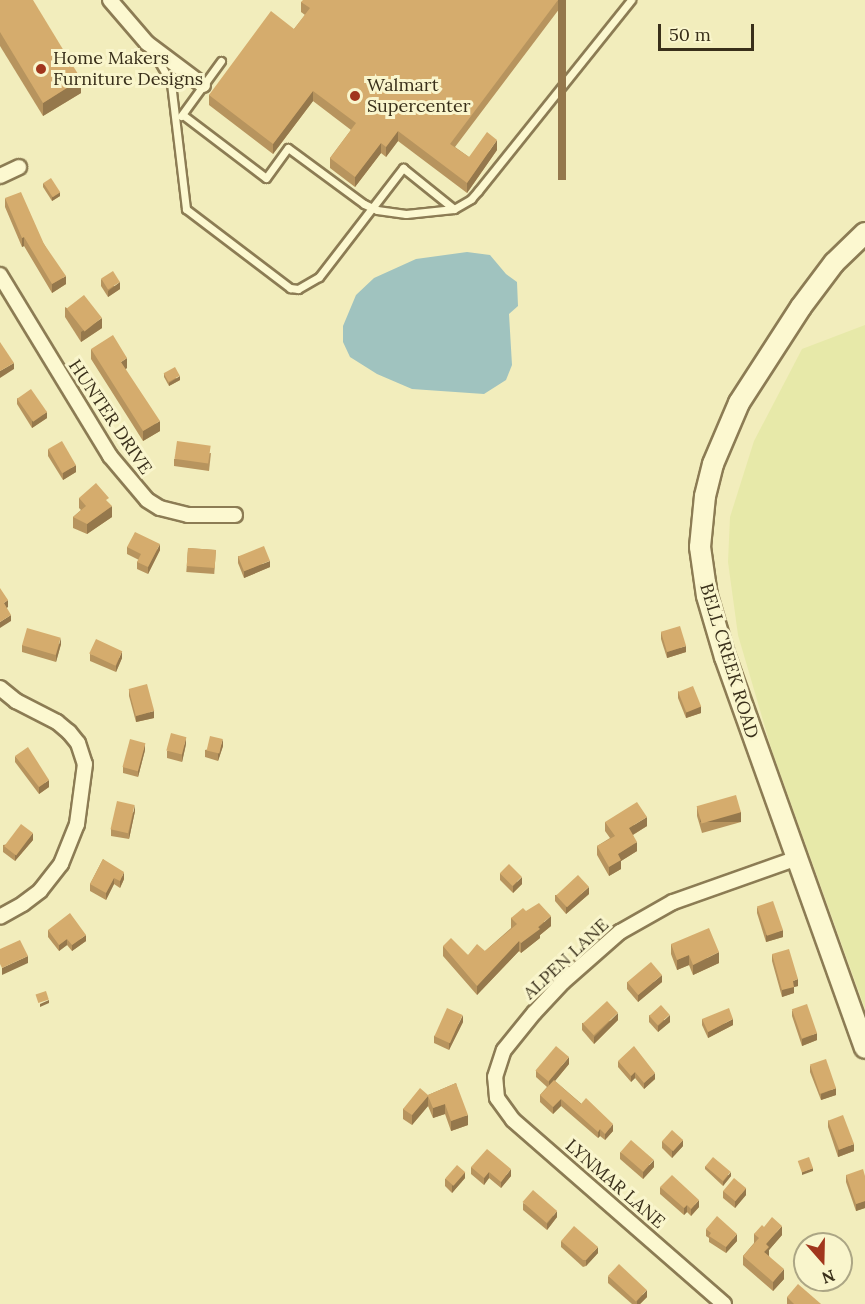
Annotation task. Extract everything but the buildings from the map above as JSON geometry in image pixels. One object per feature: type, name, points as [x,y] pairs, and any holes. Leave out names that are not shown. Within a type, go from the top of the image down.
[{"type":"street","points":[[110,0],[147,43],[204,86]]},
{"type":"street","points":[[0,176],[19,167]]},
{"type":"street","name":"BELL CREEK ROAD","points":[[865,233],[834,263],[801,307],[739,403],[713,464],[701,522],[702,572],[716,626],[865,1048]]},
{"type":"street","name":"HUNTER DRIVE","points":[[0,275],[110,456],[147,500],[160,508],[188,515],[235,514]]},
{"type":"street","points":[[0,688],[16,701],[57,722],[78,743],[84,756],[84,778],[70,845],[56,872],[40,891],[0,917]]},
{"type":"street","name":"ALPEN LANE","points":[[494,1083],[497,1064],[504,1050],[534,1013],[563,981],[620,932],[673,902],[797,858]]},
{"type":"street","name":"LYNMAR LANE","points":[[494,1083],[497,1098],[513,1120],[724,1304]]},
{"type":"lane","points":[[179,116],[266,178],[288,148],[374,208],[406,214],[454,209],[471,200],[631,0]]},
{"type":"lane","points":[[147,43],[171,83],[179,116],[186,208],[290,288],[298,289],[319,277],[403,168],[454,209]]},
{"type":"lane","points":[[179,116],[221,61]]},
{"type":"green space","points":[[865,325],[865,1009],[772,751],[738,635],[728,562],[730,517],[754,441],[802,349]]},
{"type":"water","points":[[467,252],[490,255],[506,274],[517,282],[518,306],[509,314],[512,365],[506,380],[484,394],[412,389],[377,374],[350,357],[343,342],[343,326],[356,295],[374,278],[416,259]]},
{"type":"place","name":"Home Makers Furniture Designs","points":[[41,69]]},
{"type":"place","name":"Walmart Supercenter","points":[[355,96]]}]
